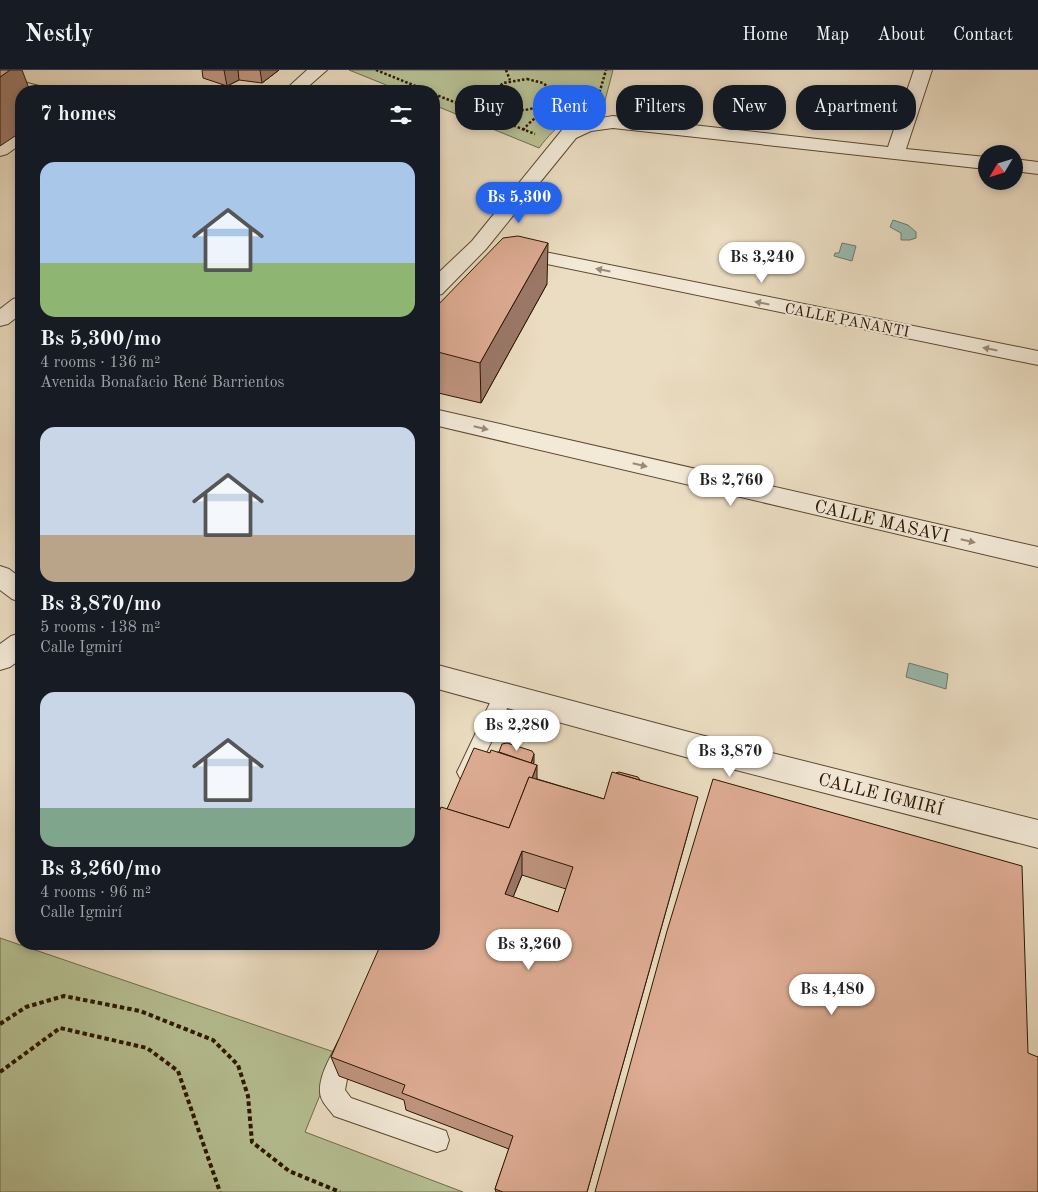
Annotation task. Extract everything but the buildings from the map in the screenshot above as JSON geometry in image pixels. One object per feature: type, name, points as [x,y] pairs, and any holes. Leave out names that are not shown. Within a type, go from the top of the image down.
[{"type":"street","points":[[300,85],[318,70]]},
{"type":"street","points":[[895,153],[923,70]]},
{"type":"street","points":[[0,81],[15,85]]},
{"type":"street","points":[[606,123],[614,122],[978,162]]},
{"type":"street","points":[[440,284],[479,245],[569,134],[575,130]]},
{"type":"street","points":[[0,150],[15,140]]},
{"type":"street","points":[[1023,166],[1038,168]]},
{"type":"street","name":"CALLE PANANTI","points":[[479,245],[1038,358]]},
{"type":"street","points":[[0,318],[15,308]]},
{"type":"street","name":"CALLE MASAVI","points":[[440,418],[1038,557]]},
{"type":"street","points":[[0,576],[15,587]]},
{"type":"street","points":[[0,658],[15,648]]},
{"type":"street","name":"CALLE IGMIRÍ","points":[[440,678],[698,747],[1038,834]]},
{"type":"lane","points":[[457,794],[504,694]]},
{"type":"lane","points":[[355,1030],[336,1073],[332,1093],[343,1107],[438,1140]]},
{"type":"path","points":[[376,70],[413,85]]},
{"type":"path","points":[[506,70],[510,80]]},
{"type":"path","points":[[602,85],[606,70]]},
{"type":"path","points":[[533,109],[510,109],[496,103],[492,94],[497,86],[510,80],[527,79],[545,85]]},
{"type":"path","points":[[440,96],[535,134]]},
{"type":"path","points":[[0,1024],[26,1007],[64,996],[140,1011],[213,1040],[238,1066],[248,1096],[252,1142],[289,1171],[340,1192]]},
{"type":"path","points":[[0,1072],[60,1028],[147,1048],[178,1071],[220,1192]]},
{"type":"green space","points":[[349,70],[613,70],[606,97],[606,85],[533,85],[533,130],[554,130],[539,148],[495,130],[523,130],[523,85],[455,85],[455,114],[440,107],[440,85],[386,85]]},
{"type":"green space","points":[[0,938],[15,943],[15,950],[35,950],[340,1054],[324,1085],[305,1132],[463,1192],[0,1192]]},
{"type":"water","points":[[893,220],[908,225],[916,232],[916,238],[901,240],[901,233],[890,227]]},
{"type":"water","points":[[842,243],[856,246],[852,261],[834,256],[835,253],[839,253]]},
{"type":"water","points":[[909,663],[948,674],[946,689],[906,677]]}]
